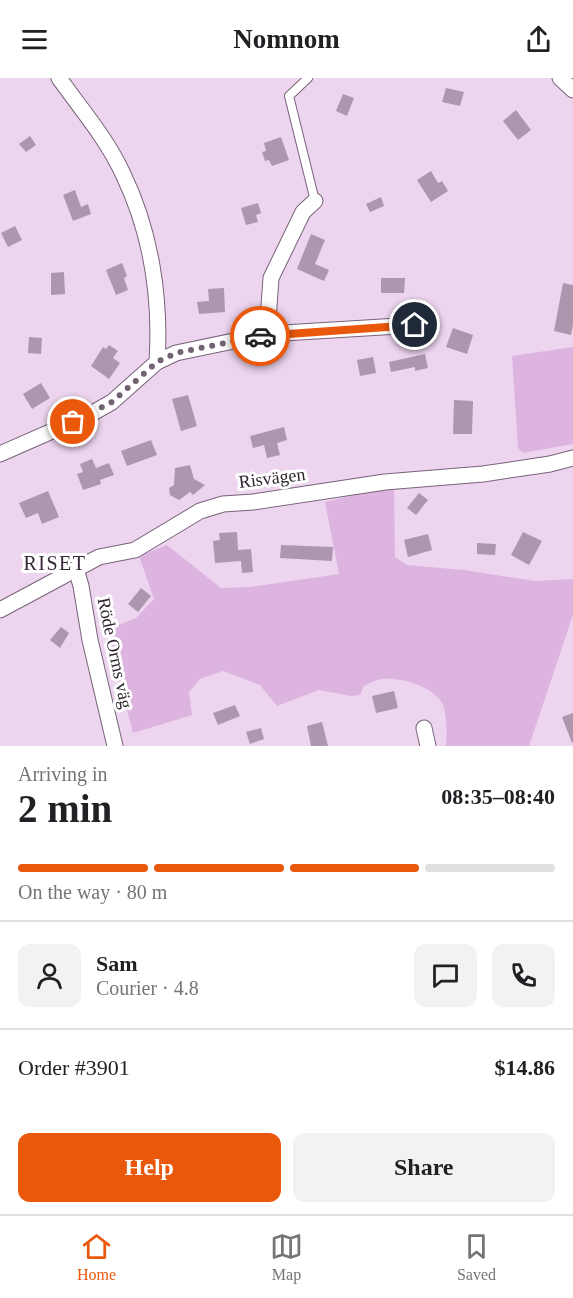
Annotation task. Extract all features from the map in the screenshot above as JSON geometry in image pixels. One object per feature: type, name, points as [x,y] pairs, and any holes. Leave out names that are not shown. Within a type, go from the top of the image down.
[{"type":"street","points":[[59,78],[100,135],[122,172],[136,206],[150,255],[156,293],[159,328],[157,362]]},
{"type":"street","points":[[560,78],[573,90]]},
{"type":"street","points":[[267,334],[270,278],[303,212],[315,201]]},
{"type":"street","points":[[0,453],[91,414],[112,402],[157,362],[176,353],[267,334],[415,325]]},
{"type":"street","name":"Risvägen","points":[[0,610],[99,557],[135,550],[200,511],[223,504],[253,502],[385,482],[483,474],[550,464],[573,458]]},
{"type":"street","name":"Röde Orms väg","points":[[76,569],[92,649],[116,746]]},
{"type":"street","points":[[424,728],[428,746]]},
{"type":"lane","points":[[308,78],[289,96],[315,201]]},
{"type":"shaded area","points":[[573,347],[573,444],[523,453],[518,448],[512,356]]},
{"type":"shaded area","points":[[394,486],[395,557],[407,565],[464,570],[535,581],[573,579],[573,615],[529,746],[446,746],[446,718],[442,703],[424,687],[407,681],[378,680],[364,686],[360,695],[351,696],[319,690],[277,706],[260,685],[223,671],[200,679],[189,692],[192,715],[133,733],[106,630],[136,618],[154,599],[139,556],[167,545],[221,588],[250,587],[339,574],[325,502]]},
{"type":"building","points":[[446,88],[464,92],[460,106],[442,102]]},
{"type":"building","points":[[343,94],[354,98],[347,116],[336,111]]},
{"type":"building","points":[[516,110],[531,130],[518,140],[503,121]]},
{"type":"building","points":[[30,136],[36,145],[26,152],[19,144]]},
{"type":"building","points":[[281,137],[289,160],[272,166],[269,160],[265,161],[262,152],[266,151],[264,143]]},
{"type":"building","points":[[431,171],[438,183],[442,181],[448,191],[431,202],[417,180]]},
{"type":"building","points":[[75,190],[81,207],[88,204],[91,214],[73,221],[63,195]]},
{"type":"building","points":[[381,197],[384,206],[370,212],[366,204]]},
{"type":"building","points":[[258,203],[261,213],[256,215],[258,222],[246,225],[241,208]]},
{"type":"building","points":[[15,226],[22,240],[8,247],[1,233]]},
{"type":"building","points":[[311,234],[325,240],[315,264],[329,270],[324,281],[297,269]]},
{"type":"building","points":[[122,263],[127,276],[124,278],[128,290],[116,295],[106,270]]},
{"type":"building","points":[[64,272],[65,294],[51,295],[51,273]]},
{"type":"building","points":[[381,278],[405,278],[404,293],[381,293]]},
{"type":"building","points":[[563,283],[573,285],[571,335],[554,331]]},
{"type":"building","points":[[224,288],[225,312],[199,314],[197,302],[209,301],[208,289]]},
{"type":"building","points":[[453,328],[473,335],[467,354],[446,347]]},
{"type":"building","points":[[29,337],[42,338],[41,354],[28,353]]},
{"type":"building","points":[[109,345],[118,351],[113,358],[120,363],[109,379],[91,366],[103,347],[106,349]]},
{"type":"building","points":[[425,354],[428,368],[415,371],[415,367],[391,372],[389,362]]},
{"type":"building","points":[[373,357],[376,373],[360,376],[357,360]]},
{"type":"building","points":[[41,383],[50,398],[32,409],[23,394]]},
{"type":"building","points":[[188,395],[197,426],[181,431],[172,399]]},
{"type":"building","points":[[454,400],[473,401],[472,434],[453,434]]},
{"type":"building","points":[[284,427],[287,440],[277,443],[280,455],[267,458],[264,445],[253,448],[250,436]]},
{"type":"building","points":[[151,440],[157,455],[127,466],[121,451]]},
{"type":"building","points":[[92,459],[96,468],[109,463],[114,475],[100,480],[101,484],[83,490],[77,474],[83,472],[80,464]]},
{"type":"building","points":[[190,465],[194,479],[205,485],[193,495],[190,492],[179,500],[170,495],[169,488],[174,485],[175,468]]},
{"type":"building","points":[[48,491],[59,517],[42,524],[38,513],[26,518],[19,503]]},
{"type":"building","points":[[419,493],[428,500],[416,515],[407,508]]},
{"type":"building","points":[[237,532],[238,550],[251,549],[253,572],[242,573],[241,561],[215,563],[213,541],[220,540],[219,533]]},
{"type":"building","points":[[523,532],[542,541],[529,565],[511,555]]},
{"type":"building","points":[[428,534],[432,550],[408,557],[404,540]]},
{"type":"building","points":[[477,543],[496,544],[495,555],[477,554]]},
{"type":"building","points":[[281,545],[333,547],[332,561],[280,558]]},
{"type":"building","points":[[141,588],[151,596],[138,612],[128,604]]},
{"type":"building","points":[[61,627],[69,633],[60,648],[50,640]]},
{"type":"building","points":[[394,691],[398,708],[376,713],[372,696]]},
{"type":"building","points":[[235,705],[240,716],[218,725],[213,713]]},
{"type":"building","points":[[573,713],[573,742],[572,743],[562,717]]},
{"type":"building","points":[[322,722],[328,746],[311,746],[307,726]]},
{"type":"building","points":[[261,728],[264,739],[250,744],[246,732]]},
{"type":"way so far","points":[[73,422],[112,402],[157,362],[176,353],[260,336]]},
{"type":"district","name":"RISET","points":[[55,563]]},
{"type":"route","points":[[260,336],[415,325]]}]
